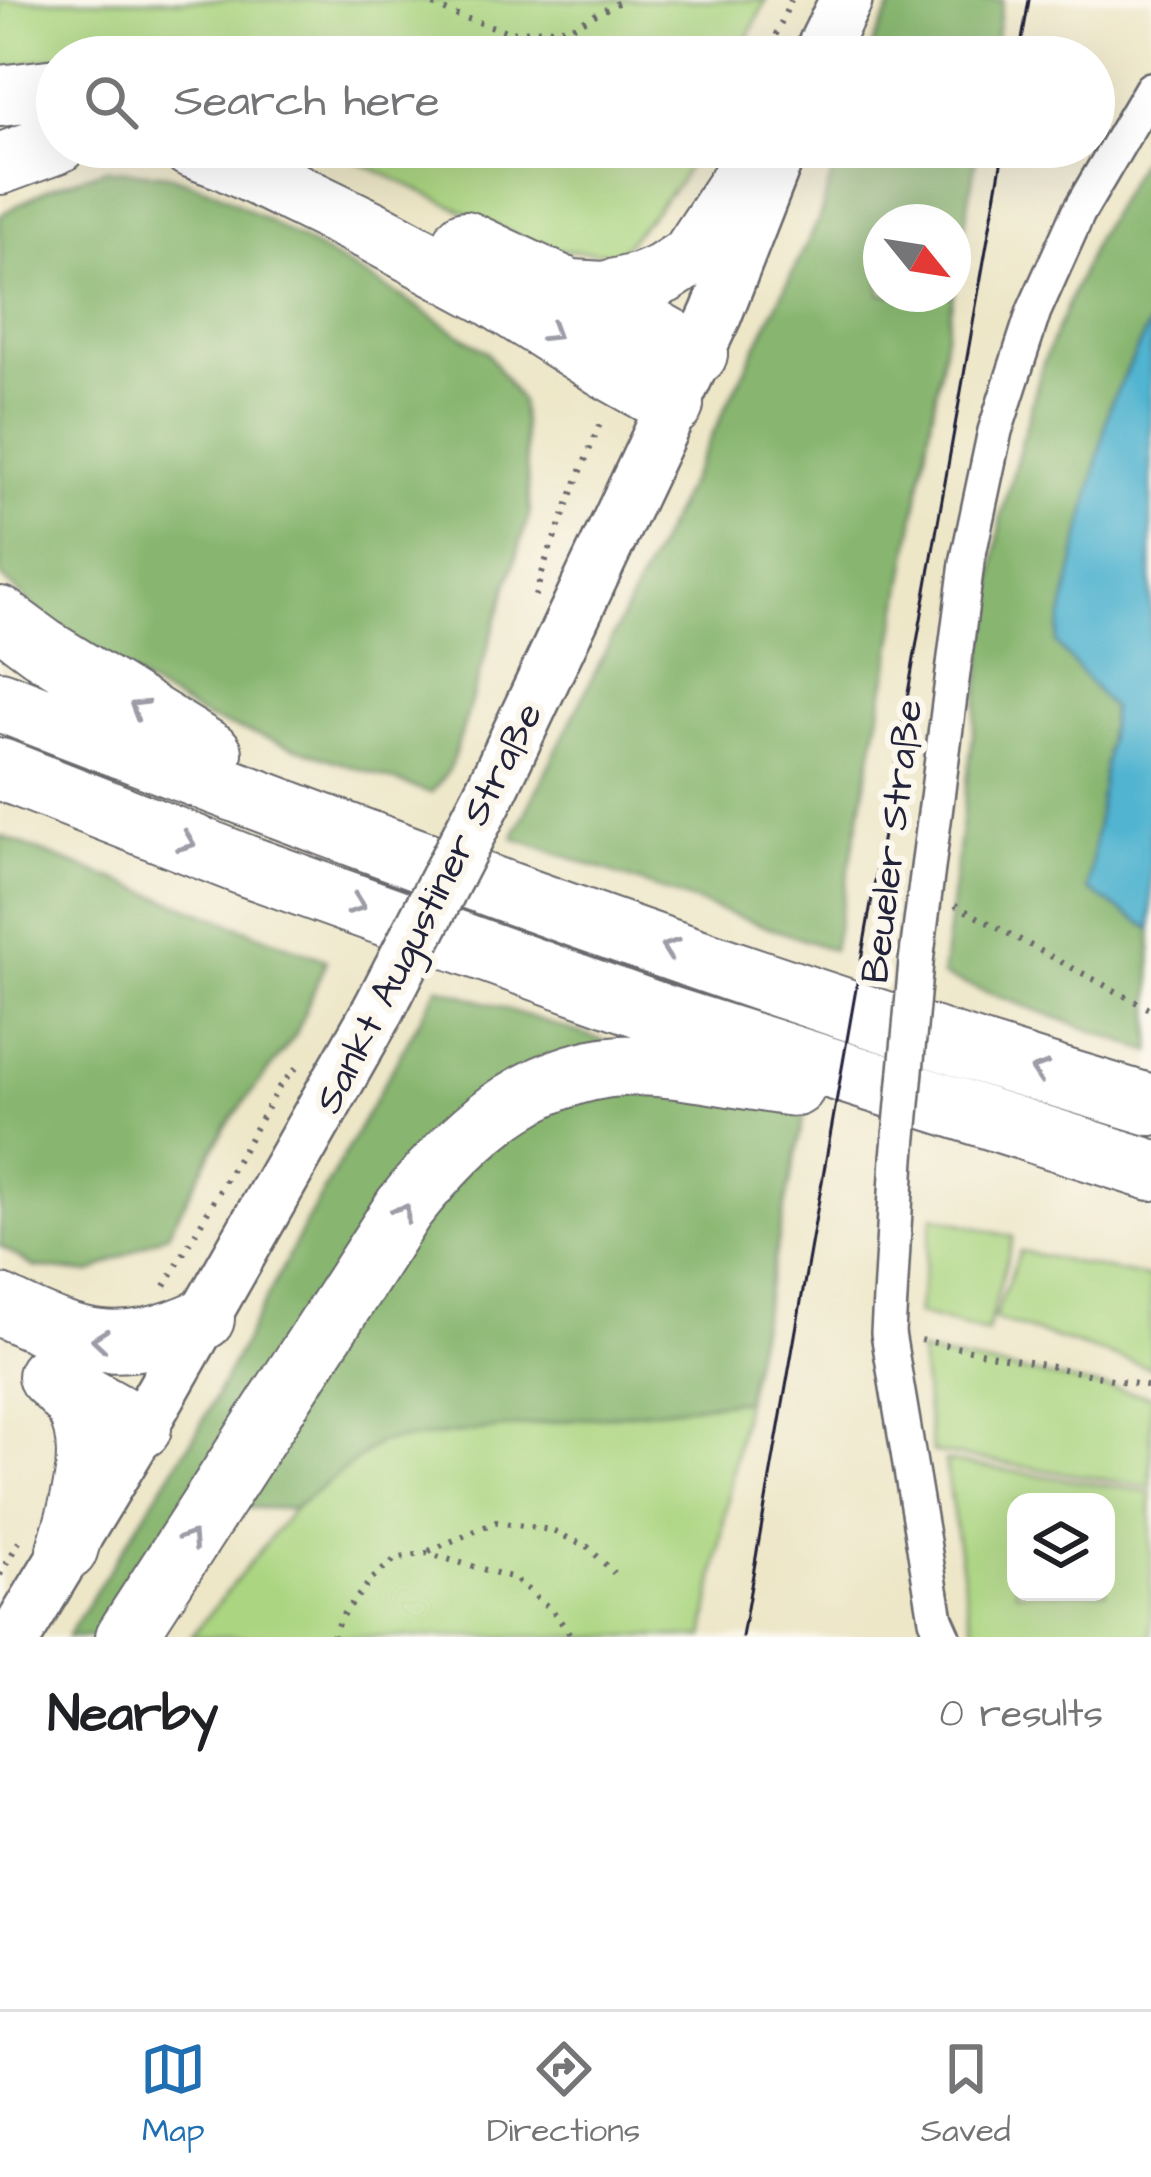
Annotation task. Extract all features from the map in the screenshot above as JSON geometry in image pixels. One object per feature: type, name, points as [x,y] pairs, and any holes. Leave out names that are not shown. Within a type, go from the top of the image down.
[{"type":"highway","points":[[0,96],[36,92]]},
{"type":"highway","points":[[0,164],[36,150]]},
{"type":"highway","points":[[242,168],[491,295],[622,376],[685,380]]},
{"type":"highway","points":[[307,168],[649,327],[685,380]]},
{"type":"highway","points":[[571,290],[604,292],[641,283],[691,256],[749,168]]},
{"type":"highway","points":[[0,617],[101,686],[346,833]]},
{"type":"highway","points":[[0,701],[346,833],[688,955],[1151,1105]]},
{"type":"highway","points":[[0,769],[247,866],[663,1015],[1151,1170]]},
{"type":"highway","points":[[126,1637],[404,1208],[454,1150],[523,1096],[583,1072],[655,1066],[953,1108]]},
{"type":"highway","points":[[0,1305],[57,1333],[104,1342],[133,1342],[204,1319]]},
{"type":"highway","points":[[24,1362],[141,1428]]},
{"type":"highway","points":[[24,1362],[74,1403],[84,1427],[83,1496],[68,1550]]},
{"type":"main road","points":[[828,36],[846,0]]},
{"type":"main road","name":"Sankt Augustiner Straße","points":[[15,1637],[141,1428],[379,1010],[490,794],[716,314],[774,168]]},
{"type":"street","name":"Beueler Straße","points":[[1115,150],[1151,89]]},
{"type":"street","name":"Beueler Straße","points":[[944,1637],[936,1619],[888,1333],[916,962],[967,562],[995,431],[1034,311],[1078,213],[1104,168]]},
{"type":"path","points":[[423,0],[510,32],[572,27],[622,0]]},
{"type":"path","points":[[775,36],[791,0]]},
{"type":"path","points":[[530,614],[596,428],[622,376]]},
{"type":"path","points":[[925,890],[1151,1010]]},
{"type":"path","points":[[888,1333],[1151,1388]]},
{"type":"path","points":[[333,1637],[340,1618],[395,1559],[426,1553],[496,1522],[551,1530],[588,1547],[614,1573]]},
{"type":"path","points":[[426,1553],[514,1578],[553,1612],[572,1637]]},
{"type":"green space","points":[[0,0],[766,0],[749,36],[36,36],[36,61],[0,69]]},
{"type":"green space","points":[[895,0],[1003,0],[997,36],[877,36]]},
{"type":"green space","points":[[1151,142],[1151,321],[1110,405],[1112,709],[1089,889],[1151,929],[1151,1052],[942,976],[1001,517],[1043,363],[1096,238]]},
{"type":"green space","points":[[371,168],[686,168],[618,254],[545,249]]},
{"type":"green space","points":[[834,168],[974,168],[968,204],[863,204],[863,312],[950,312],[890,661],[833,950],[513,838],[819,219]]},
{"type":"green space","points":[[106,169],[168,175],[215,191],[399,295],[487,352],[521,402],[530,512],[449,770],[431,793],[206,718],[71,642],[0,575],[0,215],[50,188]]},
{"type":"green space","points":[[0,836],[326,960],[296,1034],[224,1129],[168,1233],[90,1273],[34,1267],[0,1246]]},
{"type":"green space","points":[[438,987],[806,1106],[745,1400],[380,1442],[293,1509],[187,1506],[99,1637],[67,1637],[197,1432],[302,1230]]},
{"type":"green space","points":[[933,1216],[1013,1237],[987,1333],[917,1314]]},
{"type":"green space","points":[[1020,1251],[1151,1278],[1151,1368],[994,1319]]},
{"type":"green space","points":[[920,1352],[1151,1396],[1151,1487],[932,1452]]},
{"type":"green space","points":[[745,1400],[704,1637],[191,1637],[293,1509],[380,1442]]},
{"type":"green space","points":[[945,1461],[1151,1492],[1151,1637],[977,1637],[968,1609]]},
{"type":"water","points":[[1151,321],[1151,929],[1088,890],[1112,709],[1056,643],[1110,405]]},
{"type":"tram line","points":[[1023,36],[1029,0]]},
{"type":"tram line","points":[[742,1637],[1000,168]]}]
